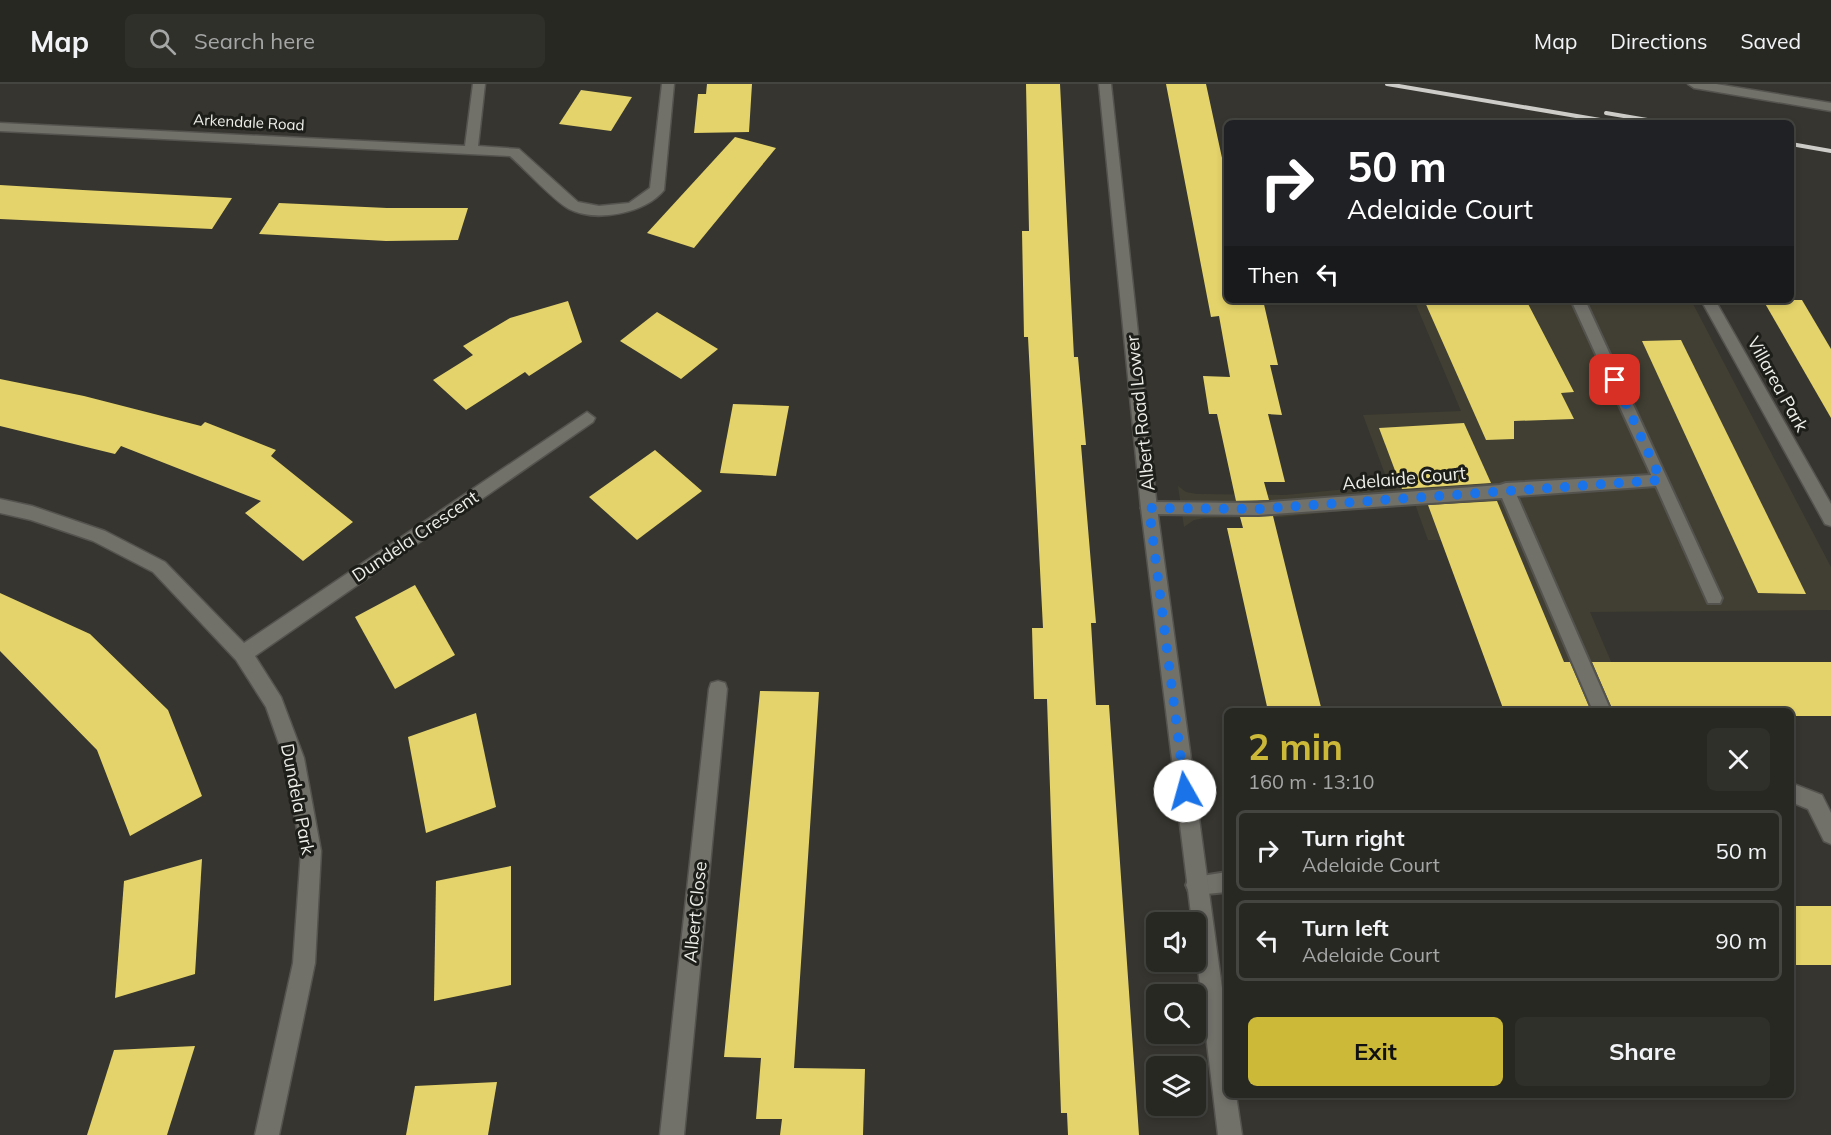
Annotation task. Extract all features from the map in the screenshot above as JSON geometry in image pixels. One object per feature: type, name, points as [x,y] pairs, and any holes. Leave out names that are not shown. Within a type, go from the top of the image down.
[{"type":"street","points":[[471,150],[479,84]]},
{"type":"street","name":"Arkendale Road","points":[[0,127],[514,152],[574,206],[599,211],[633,207],[657,190],[668,84]]},
{"type":"street","name":"Albert Road Lower","points":[[1105,84],[1149,508],[1224,1091]]},
{"type":"street","points":[[1694,84],[1831,107]]},
{"type":"street","name":"Villarea Park","points":[[1710,303],[1831,519]]},
{"type":"street","name":"Dundela Crescent","points":[[243,654],[587,418]]},
{"type":"street","name":"Dundela Park","points":[[0,506],[32,513],[99,536],[159,567],[243,654],[274,703],[294,758],[310,851],[304,963],[267,1135]]},
{"type":"street","name":"Albert Close","points":[[672,1135],[718,689]]},
{"type":"street","points":[[1794,793],[1815,802],[1831,834]]},
{"type":"street","name":"Albert Road Lower","points":[[1225,1098],[1230,1135]]},
{"type":"lane","points":[[1579,303],[1714,598]]},
{"type":"lane","name":"Adelaide Court","points":[[1149,508],[1258,509],[1506,489],[1661,480]]},
{"type":"lane","points":[[1506,489],[1601,708]]},
{"type":"lane","points":[[1196,885],[1224,882]]},
{"type":"shaded area","points":[[1415,303],[1693,303],[1831,567],[1831,610],[1590,612],[1631,708],[1506,708],[1445,540],[1428,540],[1415,504],[1282,517],[1205,518],[1194,520],[1184,527],[1178,486],[1186,492],[1197,494],[1285,495],[1389,485],[1363,415],[1461,411]]},
{"type":"building","points":[[707,84],[752,84],[749,132],[694,133],[698,94],[706,94]]},
{"type":"building","points":[[1026,84],[1060,84],[1074,357],[1078,357],[1086,445],[1081,445],[1096,623],[1091,623],[1096,705],[1109,705],[1139,1135],[1068,1135],[1067,1113],[1061,1113],[1047,699],[1034,699],[1032,628],[1043,628],[1028,337],[1024,337],[1022,231],[1029,231]]},
{"type":"building","points":[[1166,84],[1206,84],[1224,167],[1224,303],[1264,303],[1278,365],[1270,365],[1282,415],[1268,414],[1285,482],[1264,482],[1269,500],[1236,501],[1217,414],[1209,414],[1203,376],[1230,377],[1219,316],[1211,317]]},
{"type":"building","points":[[581,90],[632,97],[611,131],[559,124]]},
{"type":"building","points":[[735,137],[776,148],[694,248],[647,233]]},
{"type":"building","points":[[0,185],[232,198],[212,229],[0,219]]},
{"type":"building","points":[[279,203],[387,208],[468,208],[458,240],[386,241],[259,234]]},
{"type":"building","points":[[1794,300],[1802,300],[1831,349],[1831,418],[1765,303],[1794,303]]},
{"type":"building","points":[[568,301],[582,342],[529,376],[525,372],[466,410],[433,380],[473,355],[463,346],[510,318]]},
{"type":"building","points":[[1425,303],[1528,303],[1574,392],[1561,393],[1574,419],[1514,421],[1514,439],[1486,440]]},
{"type":"building","points":[[657,312],[718,349],[681,379],[620,341]]},
{"type":"building","points":[[1681,340],[1806,594],[1758,593],[1642,341]]},
{"type":"building","points":[[0,379],[84,396],[201,426],[205,422],[276,450],[271,456],[353,522],[303,561],[245,513],[261,501],[121,446],[115,454],[0,426]]},
{"type":"building","points":[[733,404],[789,406],[776,476],[720,473]]},
{"type":"building","points":[[1464,423],[1491,483],[1402,489],[1379,428]]},
{"type":"building","points":[[655,450],[702,491],[637,540],[589,497]]},
{"type":"building","points":[[1497,501],[1564,662],[1570,662],[1590,708],[1503,708],[1428,505]]},
{"type":"building","points":[[1273,516],[1321,708],[1267,708],[1227,528],[1243,528],[1240,517]]},
{"type":"building","points":[[415,585],[455,655],[395,689],[355,617]]},
{"type":"building","points":[[0,593],[90,634],[168,710],[202,796],[130,836],[97,750],[0,651]]},
{"type":"building","points":[[1592,662],[1831,662],[1831,716],[1794,716],[1794,708],[1612,708]]},
{"type":"building","points":[[760,691],[819,692],[794,1068],[865,1069],[863,1135],[780,1135],[782,1119],[756,1119],[761,1058],[724,1057]]},
{"type":"building","points":[[476,713],[496,807],[426,833],[408,737]]},
{"type":"building","points":[[202,859],[195,974],[115,998],[124,881]]},
{"type":"building","points":[[511,866],[511,985],[434,1001],[436,881]]},
{"type":"building","points":[[1794,906],[1831,906],[1831,965],[1794,965]]},
{"type":"building","points":[[195,1046],[167,1135],[87,1135],[114,1050]]},
{"type":"building","points":[[497,1082],[488,1135],[406,1135],[415,1086]]},
{"type":"railway","points":[[1387,84],[1600,120]]},
{"type":"railway","points":[[1606,113],[1647,120]]},
{"type":"railway","points":[[1794,145],[1831,151]]},
{"type":"route","points":[[1185,791],[1149,508],[1258,509],[1506,489],[1661,480],[1615,380]]}]
